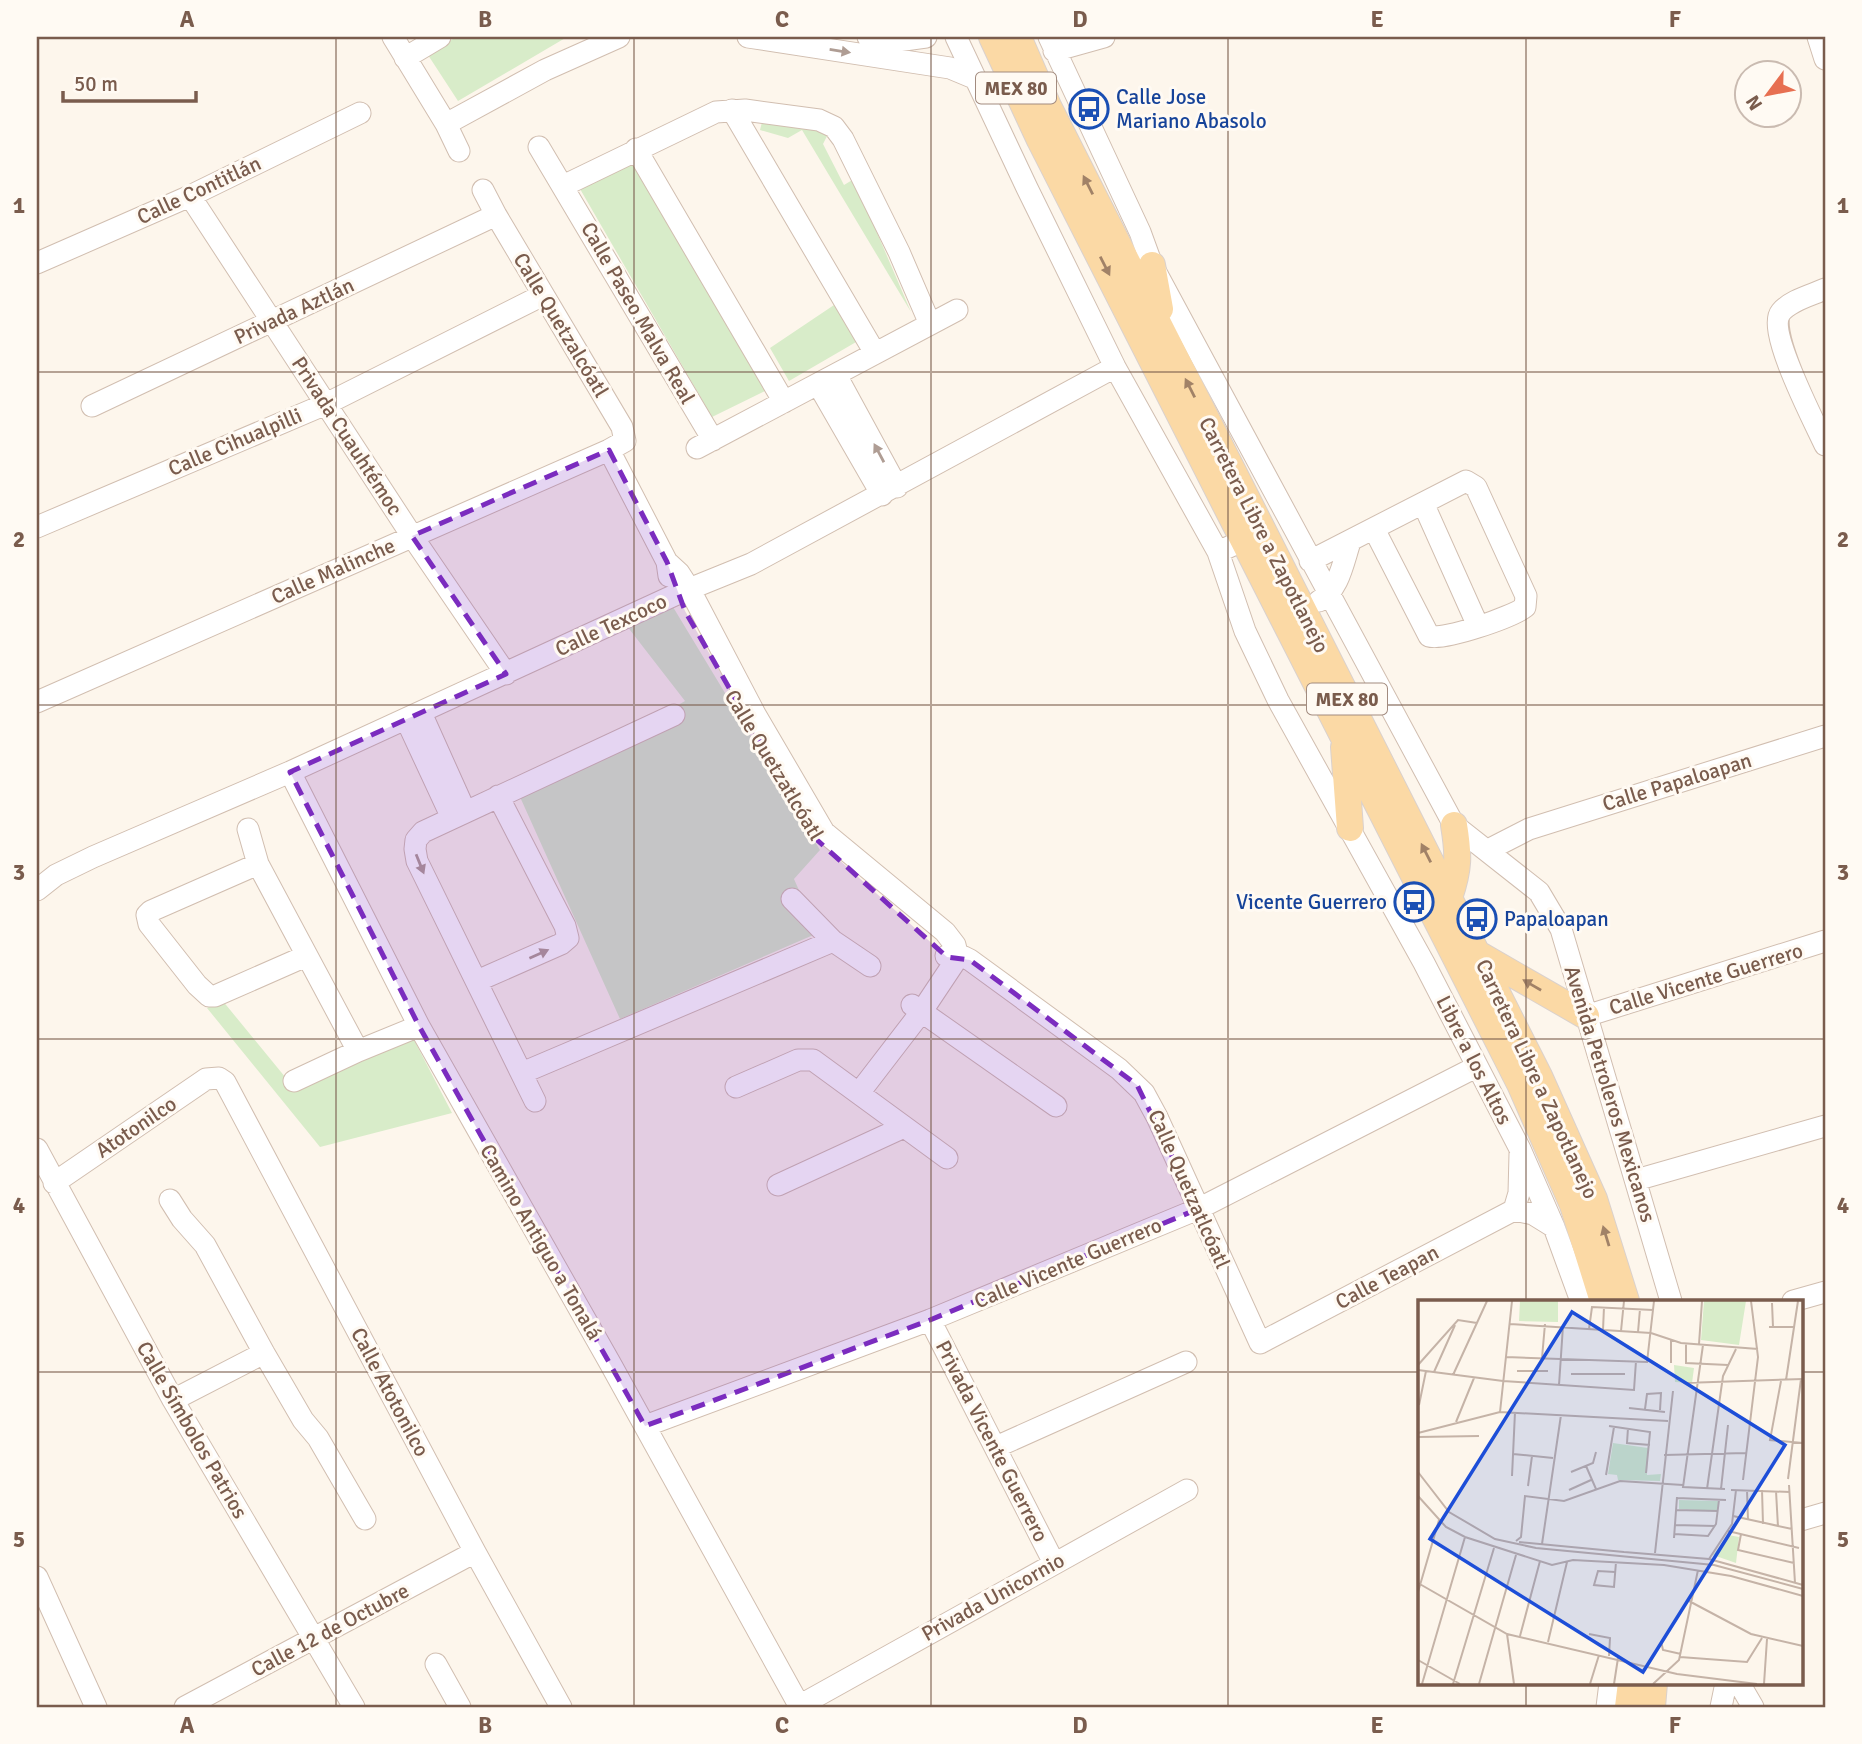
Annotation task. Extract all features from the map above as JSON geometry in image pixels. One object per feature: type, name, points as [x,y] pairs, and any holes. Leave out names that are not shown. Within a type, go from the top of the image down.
[{"type":"main road","name":"Carretera Libre a Zapotlanejo","points":[[992,37],[1040,140],[1343,734],[1466,953],[1539,1076],[1594,1199],[1626,1300]]},
{"type":"main road","name":"Carretera Libre a Zapotlanejo","points":[[1018,37],[1048,106],[1450,898],[1466,953],[1573,1205],[1603,1300]]},
{"type":"main road","points":[[1152,265],[1165,339]]},
{"type":"main road","points":[[1343,734],[1350,828]]},
{"type":"main road","points":[[1450,898],[1458,871],[1454,825]]},
{"type":"main road","points":[[1466,953],[1586,1016]]},
{"type":"main road","points":[[1628,1707],[1631,1684]]},
{"type":"main road","points":[[1652,1707],[1654,1684]]},
{"type":"street","points":[[393,37],[459,150]]},
{"type":"street","points":[[405,58],[440,37]]},
{"type":"street","points":[[748,37],[950,68],[974,78]]},
{"type":"street","points":[[868,37],[897,41],[926,37]]},
{"type":"street","points":[[956,37],[1115,367],[1218,552]]},
{"type":"street","points":[[1104,37],[1051,44],[1140,232],[1152,265],[1328,596],[1454,825]]},
{"type":"street","points":[[1818,37],[1825,59]]},
{"type":"street","points":[[446,124],[545,70],[612,38]]},
{"type":"street","points":[[732,110],[875,353]]},
{"type":"street","points":[[563,186],[716,112],[732,110],[820,120],[839,133],[899,252],[930,324]]},
{"type":"street","name":"Calle Contitlán","points":[[37,263],[190,196],[360,113]]},
{"type":"street","name":"Calle Paseo Malva Real","points":[[539,147],[705,444],[957,310]]},
{"type":"street","points":[[636,149],[784,402]]},
{"type":"street","name":"Calle Quetzalcóatl","points":[[483,190],[626,436]]},
{"type":"street","name":"Privada Cuauhtémoc","points":[[190,196],[412,536],[506,674]]},
{"type":"street","name":"Privada Aztlán","points":[[92,406],[496,215]]},
{"type":"street","points":[[1825,289],[1790,305],[1781,312],[1777,321],[1778,332],[1794,377],[1825,445]]},
{"type":"street","name":"Calle Cihualpilli","points":[[37,527],[326,404],[543,295]]},
{"type":"street","name":"Calle Texcoco","points":[[37,890],[56,875],[93,857],[290,772],[683,592],[751,564],[1115,367]]},
{"type":"street","points":[[827,379],[889,491]]},
{"type":"street","name":"Calle Malinche","points":[[37,702],[608,450],[622,443],[626,436]]},
{"type":"street","name":"Calle Quetzatlcóatl","points":[[608,450],[667,562],[670,576],[683,592],[746,720],[816,839],[936,938],[952,956],[970,960],[1137,1085],[1154,1110],[1259,1343]]},
{"type":"street","points":[[1310,561],[1461,482],[1472,482],[1527,601],[1520,610],[1478,626],[1439,638],[1429,636],[1374,529]]},
{"type":"street","points":[[1423,503],[1478,626]]},
{"type":"street","name":"Carretera Libre a Zapotlanejo","points":[[1218,552],[1244,538]]},
{"type":"street","points":[[1302,610],[1328,596],[1340,574],[1350,542]]},
{"type":"street","name":"Libre a los Altos","points":[[1218,552],[1244,631],[1278,700],[1424,963],[1520,1149],[1554,1227],[1581,1300]]},
{"type":"street","points":[[535,1101],[417,861],[416,840],[422,832],[674,715]]},
{"type":"street","points":[[413,716],[458,815]]},
{"type":"street","name":"Calle Papaloapan","points":[[1488,850],[1529,829],[1825,736]]},
{"type":"street","name":"Camino Antiguo a Tonalá","points":[[290,772],[419,1026],[800,1707]]},
{"type":"street","points":[[477,981],[561,944],[568,938],[565,926],[498,796]]},
{"type":"street","name":"Avenida Petroleros Mexicanos","points":[[1454,825],[1539,892],[1561,929],[1671,1300]]},
{"type":"street","points":[[247,829],[258,864],[358,1051]]},
{"type":"street","points":[[258,864],[151,911],[147,915],[149,924],[197,985],[209,996],[215,996],[306,956]]},
{"type":"street","points":[[792,899],[833,941],[870,966]]},
{"type":"street","points":[[522,1073],[833,941]]},
{"type":"street","name":"Calle Vicente Guerrero","points":[[1586,1016],[1825,941]]},
{"type":"street","points":[[1424,963],[1466,953]]},
{"type":"street","points":[[855,1089],[917,1008],[952,956]]},
{"type":"street","points":[[917,1008],[1056,1106]]},
{"type":"street","points":[[294,1081],[419,1026]]},
{"type":"street","points":[[736,1087],[797,1060],[806,1059],[820,1064],[947,1158]]},
{"type":"street","name":"Calle Vicente Guerrero","points":[[645,1426],[930,1320],[1198,1209],[1476,1068]]},
{"type":"street","name":"Atotonilco","points":[[54,1183],[206,1079],[219,1078]]},
{"type":"street","name":"Calle Atotonilco","points":[[219,1078],[229,1087],[475,1552],[561,1707]]},
{"type":"street","points":[[1636,1180],[1825,1126]]},
{"type":"street","points":[[778,1185],[904,1127]]},
{"type":"street","name":"Calle Símbolos Patrios","points":[[37,1149],[173,1400],[354,1707]]},
{"type":"street","points":[[1520,1149],[1519,1193],[1514,1210],[1532,1214],[1554,1227]]},
{"type":"street","points":[[170,1200],[182,1219],[205,1245],[303,1420],[318,1438],[365,1519]]},
{"type":"street","name":"Calle Teapan","points":[[1259,1343],[1514,1210]]},
{"type":"street","points":[[1797,1300],[1825,1293]]},
{"type":"street","name":"Privada Vicente Guerrero","points":[[930,1320],[1054,1563]]},
{"type":"street","points":[[173,1400],[264,1353]]},
{"type":"street","points":[[996,1447],[1186,1362]]},
{"type":"street","name":"Privada Unicornio","points":[[800,1707],[1187,1490]]},
{"type":"street","points":[[1802,1520],[1825,1513]]},
{"type":"street","name":"Calle 12 de Octubre","points":[[184,1707],[475,1552]]},
{"type":"street","points":[[37,1579],[96,1707]]},
{"type":"street","points":[[436,1664],[460,1707]]},
{"type":"street","points":[[1607,1707],[1611,1684]]},
{"type":"street","points":[[1721,1707],[1726,1684]]},
{"type":"street","points":[[1740,1684],[1753,1707]]},
{"type":"highlighted area","points":[[609,450],[667,562],[685,611],[816,839],[947,957],[970,960],[1137,1085],[1198,1209],[930,1320],[645,1426],[419,1026],[290,772],[506,674],[412,536]]},
{"type":"green space","points":[[456,37],[567,37],[458,101],[428,55]]},
{"type":"green space","points":[[763,118],[830,130],[823,144],[844,185],[854,179],[911,312],[802,130],[788,138],[760,130]]},
{"type":"green space","points":[[635,154],[769,389],[712,417],[576,182]]},
{"type":"green space","points":[[840,301],[863,338],[789,381],[770,348]]},
{"type":"green space","points":[[670,602],[820,850],[794,879],[818,933],[620,1019],[520,797],[685,701],[623,621]]},
{"type":"green space","points":[[222,1000],[290,1083],[413,1038],[452,1113],[320,1147],[207,1008]]},
{"type":"place","name":"Calle Jose Mariano Abasolo","points":[[1089,109]]},
{"type":"place","name":"Vicente Guerrero","points":[[1414,902]]},
{"type":"place","name":"Papaloapan","points":[[1477,919]]}]
